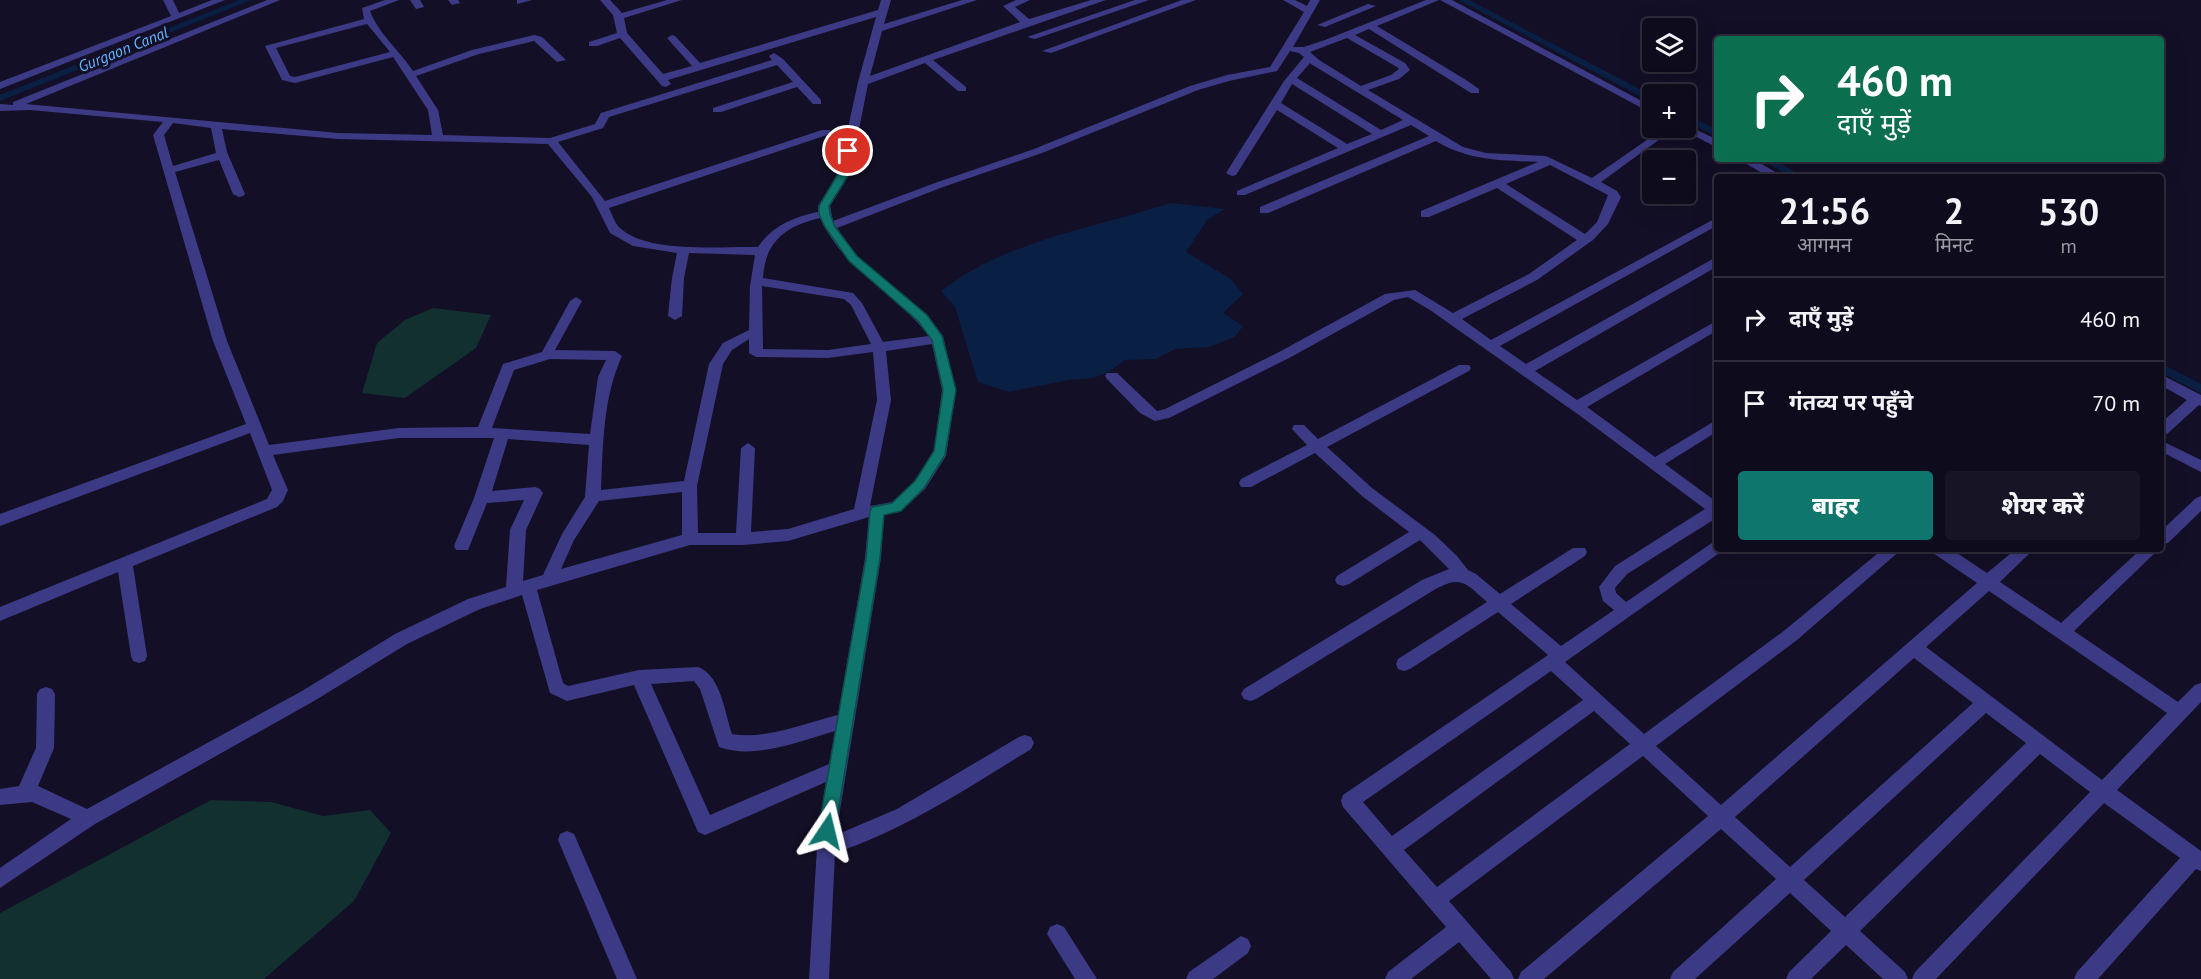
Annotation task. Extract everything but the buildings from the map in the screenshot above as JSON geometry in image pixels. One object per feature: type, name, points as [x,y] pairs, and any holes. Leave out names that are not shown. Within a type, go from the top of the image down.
[{"type":"street","points":[[168,0],[176,17]]},
{"type":"street","points":[[0,86],[219,0]]},
{"type":"street","points":[[1,112],[275,0]]},
{"type":"street","points":[[394,0],[365,10],[369,21],[396,53],[433,110],[438,139]]},
{"type":"street","points":[[605,0],[618,17],[622,34],[662,78],[673,94]]},
{"type":"street","points":[[618,17],[677,0]]},
{"type":"street","points":[[879,30],[972,0]]},
{"type":"street","points":[[1025,0],[1008,6],[1032,37],[1050,53],[1191,0]]},
{"type":"street","points":[[863,82],[1098,0]]},
{"type":"street","points":[[1032,37],[1144,0]]},
{"type":"street","points":[[1288,0],[1309,11]]},
{"type":"street","points":[[1232,173],[1291,79],[1309,11],[1315,0]]},
{"type":"street","points":[[1360,0],[1390,17]]},
{"type":"street","points":[[938,339],[828,354],[756,353],[757,281],[762,251],[782,229],[808,217],[827,221],[1038,151],[1194,88],[1227,78],[1273,69],[1298,51],[1434,0]]},
{"type":"street","points":[[1445,0],[1642,105]]},
{"type":"street","points":[[0,879],[88,818],[308,696],[401,639],[474,604],[549,579],[690,538],[788,535],[869,512],[896,507],[920,484],[940,452],[949,390],[938,339],[922,318],[853,259],[827,221],[824,206],[844,174],[863,82],[885,6]]},
{"type":"street","points":[[662,78],[766,47],[885,6]]},
{"type":"street","points":[[1322,25],[1371,6]]},
{"type":"street","points":[[369,21],[270,46],[286,78],[295,80],[396,53]]},
{"type":"street","points":[[1369,24],[1402,47],[1444,69],[1474,91]]},
{"type":"street","points":[[593,44],[622,34]]},
{"type":"street","points":[[1346,34],[1405,69],[1395,77],[1361,89]]},
{"type":"street","points":[[410,75],[476,52],[534,38],[539,39],[561,60]]},
{"type":"street","points":[[672,38],[698,67]]},
{"type":"street","points":[[766,47],[817,102]]},
{"type":"street","points":[[1298,51],[1459,150],[1477,154],[1536,157],[1550,161],[1607,188],[1615,197],[1602,224],[1585,239],[1533,277],[1452,319]]},
{"type":"street","points":[[926,59],[962,89]]},
{"type":"street","points":[[1,112],[30,107],[338,136],[551,141],[599,126],[603,123],[602,118],[605,115],[779,61]]},
{"type":"street","points":[[1291,79],[1380,134]]},
{"type":"street","points":[[717,110],[800,83]]},
{"type":"street","points":[[1275,104],[1346,148]]},
{"type":"street","points":[[0,614],[272,503],[278,497],[279,490],[265,451],[220,341],[158,135],[171,120]]},
{"type":"street","points":[[1241,193],[1411,121]]},
{"type":"street","points":[[216,125],[216,135],[239,194]]},
{"type":"street","points":[[602,206],[826,132]]},
{"type":"street","points":[[1696,134],[1714,143]]},
{"type":"street","points":[[1264,210],[1436,137]]},
{"type":"street","points":[[1594,182],[1656,138]]},
{"type":"street","points":[[551,141],[602,206],[614,230],[637,243],[684,250],[762,251]]},
{"type":"street","points":[[170,170],[223,155]]},
{"type":"street","points":[[1425,214],[1550,161]]},
{"type":"street","points":[[1750,162],[1772,174]]},
{"type":"street","points":[[1305,165],[1330,182]]},
{"type":"street","points":[[1497,183],[1585,239]]},
{"type":"street","points":[[1490,346],[1714,222]]},
{"type":"street","points":[[675,316],[677,288],[684,250]]},
{"type":"street","points":[[1526,371],[1714,262]]},
{"type":"street","points":[[757,281],[848,296],[856,303],[879,347],[883,411],[869,512],[873,558],[826,847],[819,979]]},
{"type":"street","points":[[1112,376],[1145,410],[1155,416],[1169,413],[1390,297],[1402,293],[1418,296],[1577,407],[1714,508]]},
{"type":"street","points":[[549,354],[548,350],[576,301]]},
{"type":"street","points":[[1577,407],[1714,326]]},
{"type":"street","points":[[690,538],[690,486],[717,364],[722,351],[738,338],[757,332]]},
{"type":"street","points":[[483,432],[508,368],[549,354],[615,356],[605,377],[596,440],[593,496],[567,538],[549,579]]},
{"type":"street","points":[[1246,483],[1464,368]]},
{"type":"street","points":[[2164,381],[2199,400],[2164,428]]},
{"type":"street","points":[[0,520],[255,426]]},
{"type":"street","points":[[1655,464],[1714,427]]},
{"type":"street","points":[[1299,429],[1365,490],[1421,532],[1451,559],[1461,573],[1499,603],[1595,701],[1898,979]]},
{"type":"street","points":[[265,451],[399,433],[483,432],[596,440]]},
{"type":"street","points":[[462,546],[482,498],[504,433]]},
{"type":"street","points":[[2164,447],[2201,467]]},
{"type":"street","points":[[743,538],[747,448]]},
{"type":"street","points":[[593,496],[690,486]]},
{"type":"street","points":[[482,498],[535,494],[518,530],[521,588],[556,688],[567,694],[639,677],[698,674],[708,686],[724,741],[736,745],[754,743],[846,720]]},
{"type":"street","points":[[2164,537],[2201,502]]},
{"type":"street","points":[[1626,611],[1609,596],[1607,587],[1621,570],[1714,511]]},
{"type":"street","points":[[1343,579],[1421,532]]},
{"type":"street","points":[[1504,979],[1350,801],[1714,550]]},
{"type":"street","points":[[1404,664],[1579,552]]},
{"type":"street","points":[[1435,900],[1791,635],[1890,552]]},
{"type":"street","points":[[1943,552],[2180,712]]},
{"type":"street","points":[[1528,979],[1721,817],[2023,552]]},
{"type":"street","points":[[2062,632],[2148,552]]},
{"type":"street","points":[[125,563],[139,656]]},
{"type":"street","points":[[1250,694],[1428,585],[1446,575],[1461,573]]},
{"type":"street","points":[[1914,648],[2197,859],[2084,979]]},
{"type":"street","points":[[639,677],[705,826],[837,769]]},
{"type":"street","points":[[1922,979],[2201,690]]},
{"type":"street","points":[[25,794],[45,748],[45,694]]},
{"type":"street","points":[[1391,848],[1595,701]]},
{"type":"street","points":[[1680,979],[1985,703]]},
{"type":"street","points":[[826,847],[849,840],[904,813],[1025,743]]},
{"type":"street","points":[[1796,979],[2039,743]]},
{"type":"street","points":[[0,797],[33,793],[88,818]]},
{"type":"street","points":[[567,840],[627,979]]},
{"type":"street","points":[[1395,979],[1460,928]]},
{"type":"street","points":[[1057,934],[1087,979]]},
{"type":"street","points":[[1196,979],[1241,946]]},
{"type":"green space","points":[[433,308],[491,315],[476,348],[405,398],[362,393],[377,343],[405,320]]},
{"type":"green space","points":[[211,800],[271,802],[323,816],[370,810],[391,833],[354,901],[264,979],[0,979],[0,913]]},
{"type":"water","points":[[1170,203],[1225,209],[1207,220],[1186,252],[1231,279],[1243,294],[1223,313],[1243,326],[1235,337],[1209,347],[1175,349],[1156,359],[1125,360],[1107,373],[1093,378],[1069,380],[1009,392],[978,382],[955,307],[941,291],[966,274],[1021,248]]},
{"type":"waterway","name":"Gurgaon Canal","points":[[0,98],[247,0]]},
{"type":"waterway","points":[[1463,0],[1642,94]]},
{"type":"waterway","points":[[1696,122],[1714,132]]},
{"type":"waterway","points":[[1771,162],[1793,174]]},
{"type":"waterway","points":[[2164,369],[2201,389]]},
{"type":"route","points":[[827,831],[873,558],[877,511],[896,507],[920,484],[940,452],[949,390],[938,339],[922,318],[853,259],[830,227],[824,214],[824,206],[844,174],[848,151]]}]
